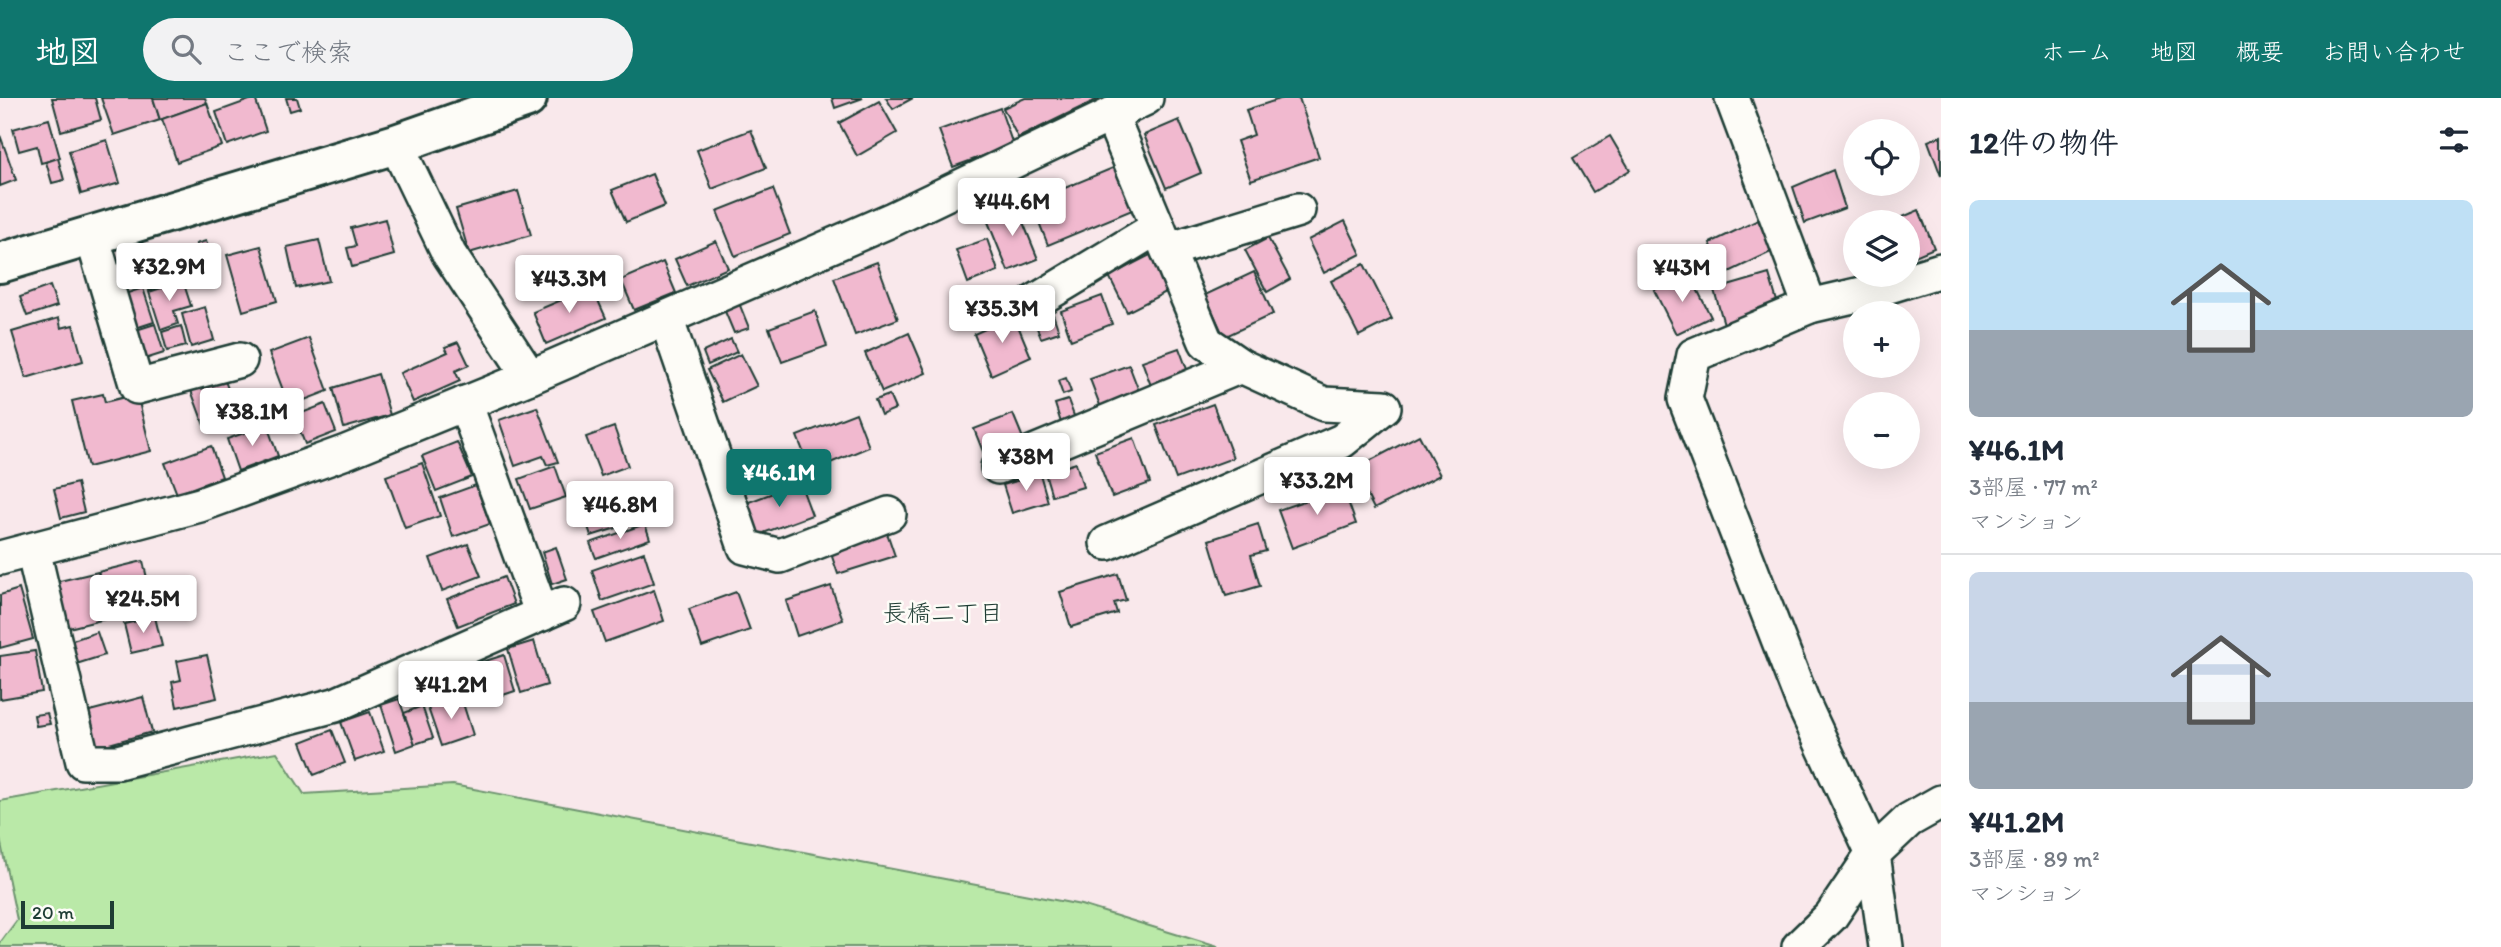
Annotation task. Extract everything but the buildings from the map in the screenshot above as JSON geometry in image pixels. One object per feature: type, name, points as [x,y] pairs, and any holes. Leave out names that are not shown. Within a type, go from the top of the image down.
[{"type":"street","points":[[0,263],[396,144],[527,98]]},
{"type":"street","points":[[0,558],[200,505],[346,452],[530,377],[893,219],[1146,98]]},
{"type":"street","points":[[1732,98],[1810,306]]},
{"type":"street","points":[[1107,543],[1342,441],[1384,407],[1324,404],[1241,366],[1206,342],[1111,115]]},
{"type":"street","points":[[396,144],[449,254],[530,377]]},
{"type":"street","points":[[1034,302],[1163,239],[1298,210]]},
{"type":"street","points":[[92,236],[137,387],[240,360]]},
{"type":"street","points":[[1886,947],[1873,854],[1803,703],[1685,399],[1695,355],[1810,306],[1866,293],[1941,270]]},
{"type":"street","points":[[666,318],[745,547],[780,556],[889,514]]},
{"type":"street","points":[[998,467],[1241,366]]},
{"type":"street","points":[[33,550],[83,762],[118,762],[335,705],[553,609],[465,403]]},
{"type":"street","points":[[1799,947],[1830,916],[1873,854],[1909,820],[1941,802]]},
{"type":"green space","points":[[277,752],[304,794],[453,785],[1081,905],[1218,947],[0,947],[0,943],[17,920],[0,839],[0,801]]},
{"type":"district","name":"長橋二丁目","points":[[943,613]]}]
